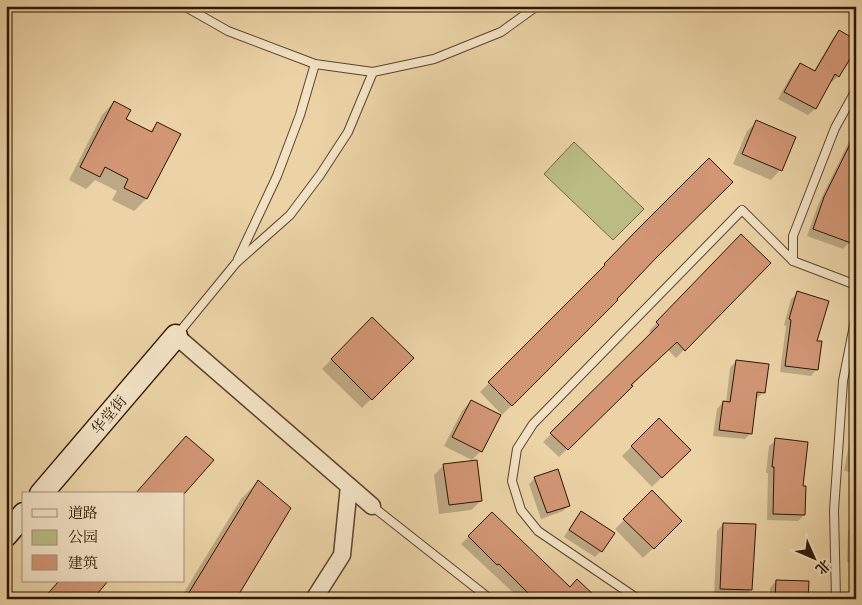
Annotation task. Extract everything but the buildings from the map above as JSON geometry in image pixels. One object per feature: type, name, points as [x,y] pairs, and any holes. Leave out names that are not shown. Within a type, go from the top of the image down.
[{"type":"street","points":[[176,336],[372,506]]},
{"type":"street","name":"华堂街","points":[[43,492],[176,336]]},
{"type":"street","points":[[314,599],[342,555],[349,486]]},
{"type":"street","points":[[6,535],[22,516]]},
{"type":"lane","points":[[184,6],[228,31],[315,64],[374,72],[434,59],[468,46],[501,32],[537,6]]},
{"type":"lane","points":[[236,263],[277,176],[300,115],[315,64]]},
{"type":"lane","points":[[176,336],[236,263],[290,214],[320,176],[348,132],[374,72]]},
{"type":"lane","points":[[793,261],[793,236],[835,128],[856,90]]},
{"type":"lane","points":[[638,599],[538,532],[521,510],[512,481],[517,449],[533,424],[742,210],[793,261],[856,285]]},
{"type":"lane","points":[[836,599],[834,510],[843,381],[856,315]]},
{"type":"lane","points":[[372,506],[490,599]]},
{"type":"green space","points":[[574,142],[644,209],[613,240],[544,174]]}]
